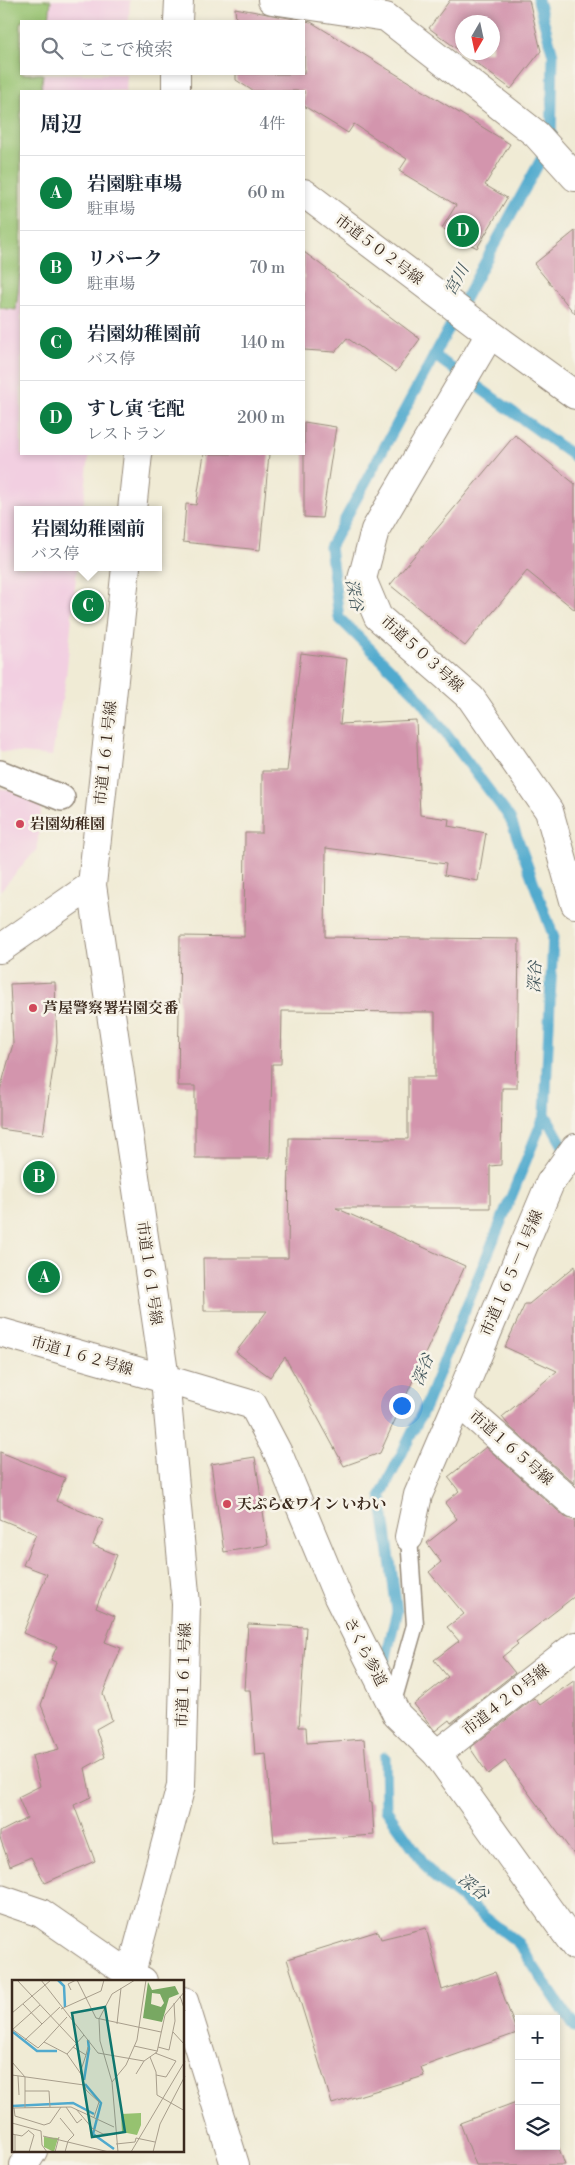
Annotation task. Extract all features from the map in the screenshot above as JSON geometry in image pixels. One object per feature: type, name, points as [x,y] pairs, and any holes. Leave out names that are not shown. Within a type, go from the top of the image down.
[{"type":"street","points":[[178,20],[179,0]]},
{"type":"street","points":[[272,0],[386,17],[536,134],[571,173]]},
{"type":"street","points":[[176,75],[176,90]]},
{"type":"street","name":"市道５０２号線","points":[[305,194],[438,295],[483,339],[575,395]]},
{"type":"street","name":"市道５０３号線","points":[[483,339],[451,400],[376,530],[362,579],[378,617],[471,698],[549,811],[575,904]]},
{"type":"street","points":[[132,506],[138,455]]},
{"type":"street","name":"市道１６１号線","points":[[126,571],[92,885],[164,1379],[186,1604],[181,1786],[135,1979]]},
{"type":"street","points":[[0,773],[62,798]]},
{"type":"street","points":[[0,949],[92,885]]},
{"type":"street","name":"市道１６５－１号線","points":[[458,1402],[550,1183],[575,1148]]},
{"type":"street","name":"市道１６２号線","points":[[0,1332],[164,1379]]},
{"type":"street","name":"さくら参道","points":[[164,1379],[253,1405],[278,1452],[338,1597],[397,1715],[437,1754],[575,1946]]},
{"type":"street","name":"市道１６５号線","points":[[409,1536],[418,1495],[458,1402],[575,1505]]},
{"type":"street","name":"市道４２０号線","points":[[437,1754],[575,1646]]},
{"type":"street","points":[[0,1899],[41,1913],[135,1979]]},
{"type":"street","points":[[185,2004],[235,2165]]},
{"type":"street","points":[[24,2165],[32,2152]]},
{"type":"lane","name":"市道１６５号線","points":[[392,1705],[415,1625],[409,1536]]},
{"type":"shaded area","points":[[0,0],[130,0],[129,20],[20,20],[20,75],[127,75],[126,90],[20,90],[20,455],[89,455],[83,506],[14,506],[14,571],[77,571],[66,677],[52,756],[0,751]]},
{"type":"shaded area","name":"岩園幼稚園","points":[[0,788],[42,800],[37,849],[0,891]]},
{"type":"green space","points":[[0,0],[51,0],[49,20],[20,20],[20,75],[43,75],[41,90],[20,90],[20,273],[16,310],[0,308]]},
{"type":"building","points":[[450,0],[529,0],[541,51],[511,89],[472,60],[500,60],[500,15],[455,15],[455,47],[429,28]]},
{"type":"building","points":[[235,8],[300,20],[236,20]]},
{"type":"building","points":[[305,21],[311,22],[510,144],[485,185],[507,198],[477,248],[442,228],[456,205],[399,171],[407,159],[354,124],[348,133],[305,107],[305,90],[251,90],[236,80],[236,75],[305,75]]},
{"type":"building","points":[[575,231],[575,314],[534,264]]},
{"type":"building","points":[[305,253],[420,339],[396,372],[347,338],[335,352],[305,350]]},
{"type":"building","points":[[305,422],[336,427],[322,518],[304,517]]},
{"type":"building","points":[[515,435],[575,484],[575,610],[527,571],[465,646],[390,585]]},
{"type":"building","points":[[204,455],[269,455],[260,550],[183,542],[186,504],[196,505]]},
{"type":"building","points":[[301,653],[347,659],[340,724],[416,720],[420,815],[449,819],[448,826],[486,833],[478,881],[444,875],[446,864],[326,848],[325,937],[519,939],[517,1088],[502,1088],[501,1165],[490,1166],[490,1208],[336,1208],[465,1266],[380,1453],[344,1466],[285,1357],[270,1377],[236,1352],[267,1311],[204,1311],[203,1258],[288,1258],[289,1138],[408,1139],[408,1077],[435,1077],[435,1012],[282,1011],[281,1064],[272,1064],[270,1158],[195,1158],[195,1086],[178,1086],[180,936],[244,937],[245,833],[262,833],[262,771],[287,771]]},
{"type":"building","points":[[55,982],[57,1042],[43,1135],[0,1129],[0,1090],[13,1044],[10,984]]},
{"type":"building","points":[[575,1266],[575,1484],[511,1428],[502,1417],[557,1371],[505,1347],[525,1304],[529,1304]]},
{"type":"building","points":[[486,1447],[565,1517],[575,1520],[575,1596],[516,1642],[518,1644],[502,1657],[515,1673],[451,1723],[449,1720],[435,1731],[414,1704],[448,1677],[434,1660],[459,1641],[447,1627],[464,1614],[429,1572],[441,1562],[427,1543],[457,1519],[445,1503],[459,1491],[448,1477]]},
{"type":"building","points":[[0,1452],[65,1478],[56,1501],[103,1520],[93,1545],[117,1555],[96,1608],[115,1616],[105,1642],[121,1648],[103,1694],[112,1720],[96,1729],[105,1757],[85,1768],[91,1797],[74,1805],[95,1861],[45,1883],[31,1857],[10,1866],[0,1838],[0,1832],[27,1818],[18,1797],[40,1786],[32,1756],[59,1749],[41,1705],[56,1662],[51,1660],[57,1646],[23,1633],[47,1574],[23,1565],[36,1534],[0,1519]]},
{"type":"building","points":[[255,1457],[268,1545],[224,1552],[211,1464]]},
{"type":"building","points":[[248,1624],[306,1627],[299,1727],[306,1727],[307,1743],[364,1739],[369,1802],[372,1802],[374,1835],[274,1842],[266,1754],[255,1755],[250,1690],[244,1690]]},
{"type":"building","points":[[575,1680],[575,1856],[505,1761],[488,1774],[470,1748],[534,1698],[540,1705]]},
{"type":"building","points":[[426,1928],[442,1990],[495,1972],[515,2027],[515,2034],[421,2067],[424,2076],[332,2104],[287,1959],[378,1931],[381,1939]]},
{"type":"building","points":[[515,2102],[515,2150],[560,2150],[565,2165],[476,2165],[460,2123]]},
{"type":"waterway","name":"深谷","points":[[385,1662],[397,1611],[381,1495],[426,1405],[545,1114],[553,935],[510,818],[415,693],[339,618],[330,547],[551,141],[553,55],[538,0]]},
{"type":"waterway","name":"宮川","points":[[434,355],[575,457]]},
{"type":"waterway","points":[[545,1114],[563,1146]]},
{"type":"waterway","name":"深谷","points":[[385,1757],[386,1809],[433,1876],[518,1943],[575,2028]]},
{"type":"place","name":"すし寅 宅配","points":[[463,231]]},
{"type":"place","name":"岩園幼稚園前","points":[[88,606]]},
{"type":"place","name":"岩園幼稚園","points":[[20,824]]},
{"type":"place","name":"芦屋警察署岩園交番","points":[[33,1008]]},
{"type":"place","name":"リパーク","points":[[39,1177]]},
{"type":"place","name":"岩園駐車場","points":[[44,1277]]},
{"type":"place","name":"天ぷら&ワイン いわい","points":[[227,1504]]}]
